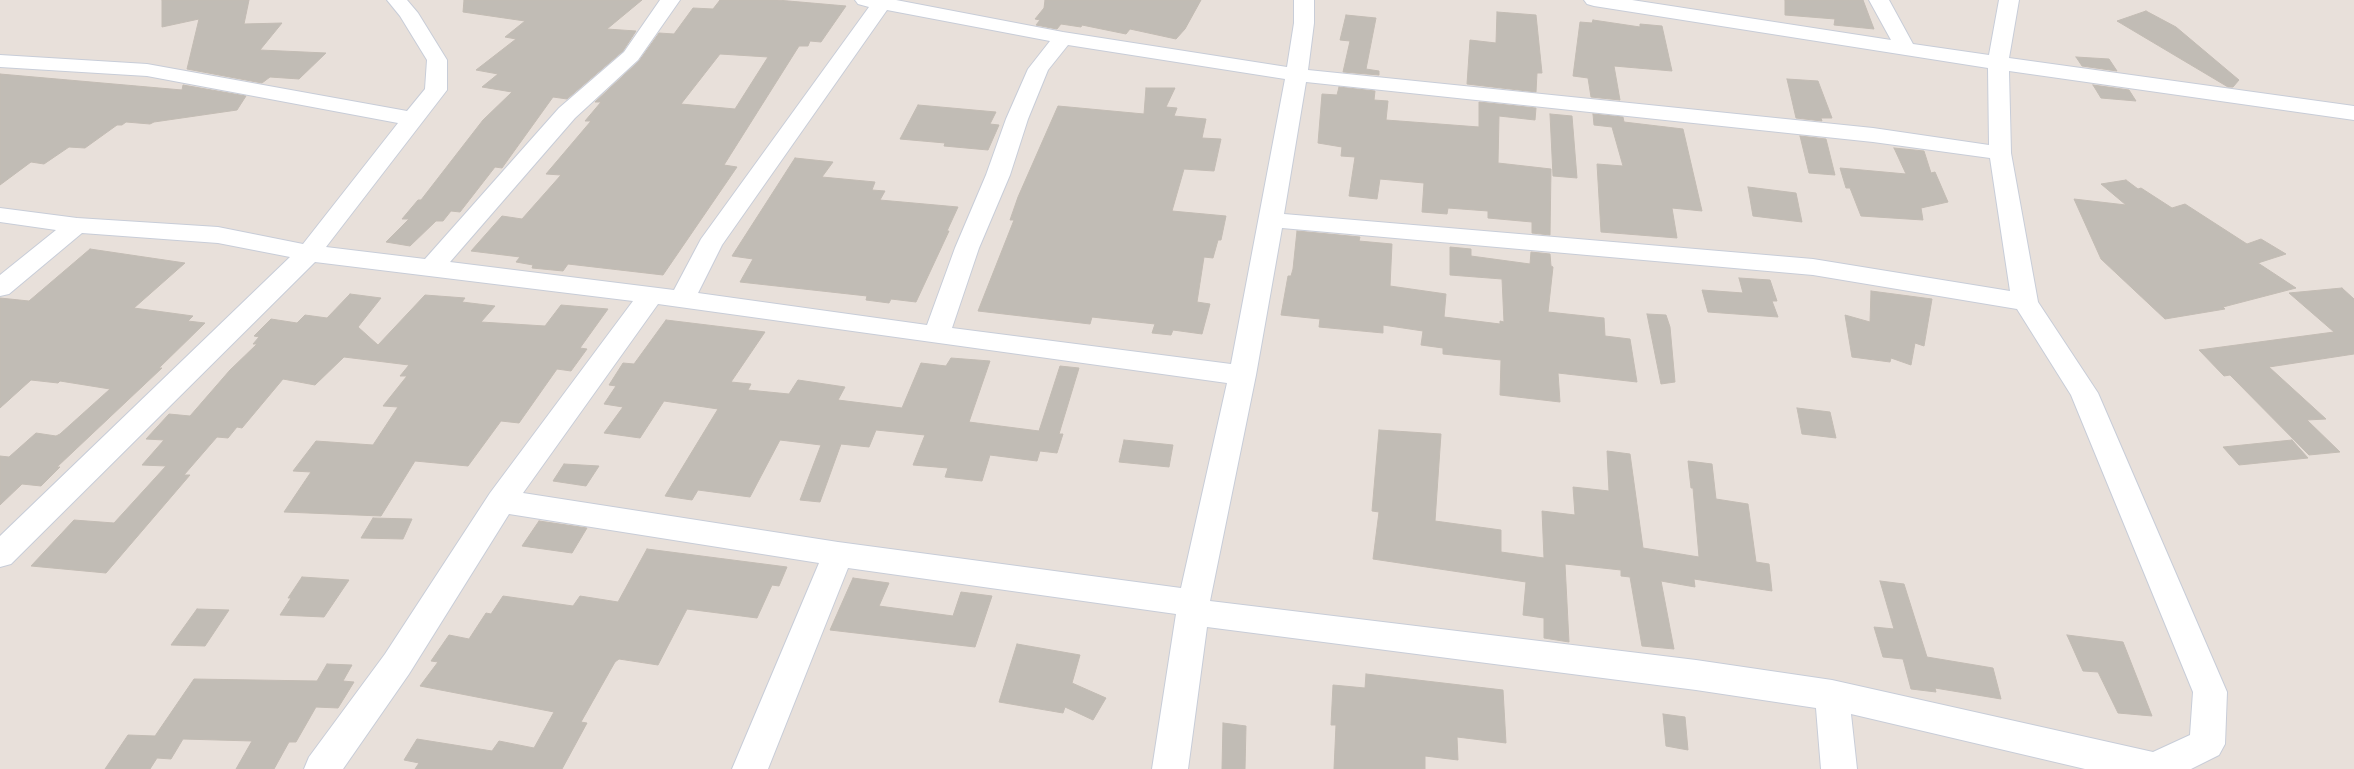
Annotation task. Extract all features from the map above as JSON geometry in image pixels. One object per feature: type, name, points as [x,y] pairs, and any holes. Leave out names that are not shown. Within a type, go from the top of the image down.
[{"type":"street","points":[[0,555],[309,253],[436,90],[438,60],[408,13],[397,0]]},
{"type":"street","points":[[431,268],[567,113],[630,56],[670,0]]},
{"type":"street","points":[[1170,769],[1194,607],[1242,375],[1297,76],[1304,23],[1304,0]]},
{"type":"street","points":[[1594,0],[1998,63],[2354,114]]},
{"type":"street","points":[[1879,0],[1906,49]]},
{"type":"street","points":[[500,501],[1194,607],[1832,694],[2155,769],[2207,744],[2210,692],[2084,393],[2025,302],[2000,152],[1998,63],[2009,0]]},
{"type":"street","points":[[682,299],[710,244],[874,2],[1063,38],[1297,76],[1874,136],[2000,152]]},
{"type":"street","points":[[936,335],[966,248],[998,175],[1017,119],[1038,69],[1063,38]]},
{"type":"street","points":[[0,61],[147,70],[412,119]]},
{"type":"street","points":[[0,214],[77,226],[218,235],[309,253],[651,294],[936,335],[1242,375]]},
{"type":"street","points":[[1271,220],[1813,267],[2025,302]]},
{"type":"street","points":[[0,288],[77,226]]},
{"type":"street","points":[[322,769],[397,664],[500,501],[651,294]]},
{"type":"street","points":[[750,769],[838,554]]},
{"type":"street","points":[[1832,694],[1839,769]]},
{"type":"building","points":[[162,0],[249,0],[244,24],[282,23],[260,50],[326,53],[299,79],[270,77],[262,83],[187,69],[199,19],[162,27]]},
{"type":"building","points":[[464,0],[642,0],[607,29],[636,31],[623,51],[567,99],[553,97],[502,168],[495,167],[460,212],[451,211],[443,221],[436,221],[410,246],[386,242],[409,219],[402,219],[418,200],[421,200],[483,120],[512,92],[482,87],[498,74],[476,70],[516,39],[505,37],[525,21],[463,12]]},
{"type":"building","points":[[720,0],[777,0],[846,6],[821,42],[810,41],[808,46],[799,46],[724,165],[737,167],[663,275],[568,264],[563,271],[532,268],[533,265],[516,262],[520,257],[471,251],[502,216],[522,219],[561,175],[546,174],[591,121],[585,121],[601,102],[595,102],[639,61],[659,33],[674,34],[693,8],[713,9]],"holes":[[[720,54],[768,57],[735,109],[681,104]]]},
{"type":"building","points":[[1045,0],[1201,0],[1185,29],[1176,39],[1130,29],[1126,34],[1082,25],[1081,27],[1061,24],[1057,29],[1036,25],[1040,20],[1035,19],[1044,8]]},
{"type":"building","points":[[1785,0],[1863,0],[1874,29],[1834,25],[1835,19],[1785,15]]},
{"type":"building","points":[[2146,11],[2176,27],[2239,80],[2233,87],[2228,87],[2117,21]]},
{"type":"building","points":[[1497,12],[1536,15],[1542,73],[1537,73],[1536,92],[1467,84],[1470,40],[1496,43]]},
{"type":"building","points":[[1346,15],[1376,18],[1366,69],[1379,71],[1379,75],[1343,72],[1350,41],[1340,40]]},
{"type":"building","points":[[1593,20],[1640,27],[1640,24],[1662,26],[1672,71],[1614,66],[1620,100],[1591,97],[1588,78],[1573,76],[1580,22],[1592,23]]},
{"type":"building","points":[[2076,57],[2109,59],[2117,71],[2082,66]]},
{"type":"building","points":[[0,74],[182,90],[183,85],[246,96],[237,110],[150,124],[126,122],[122,125],[117,125],[85,148],[69,147],[44,164],[31,162],[0,185]]},
{"type":"building","points":[[1787,79],[1818,81],[1832,118],[1821,118],[1822,121],[1796,118]]},
{"type":"building","points":[[2093,85],[2129,90],[2136,101],[2101,98]]},
{"type":"building","points":[[1339,87],[1375,91],[1374,100],[1388,101],[1386,120],[1479,127],[1479,102],[1536,108],[1535,120],[1499,116],[1498,163],[1551,169],[1550,235],[1532,233],[1532,222],[1488,218],[1488,211],[1448,208],[1447,214],[1422,212],[1424,183],[1380,179],[1377,199],[1349,196],[1355,157],[1341,156],[1342,147],[1318,143],[1322,94],[1337,95]]},
{"type":"building","points":[[1146,88],[1175,88],[1166,107],[1177,108],[1174,116],[1206,119],[1202,138],[1221,139],[1214,171],[1184,169],[1172,211],[1226,216],[1221,240],[1218,240],[1213,258],[1204,257],[1197,302],[1210,304],[1202,334],[1173,330],[1171,335],[1152,333],[1155,324],[1092,317],[1090,324],[978,311],[1014,220],[1010,220],[1018,197],[1058,106],[1144,114]]},
{"type":"building","points":[[918,105],[996,112],[990,124],[999,125],[988,150],[944,146],[945,143],[900,139]]},
{"type":"building","points":[[1550,114],[1572,116],[1577,178],[1553,176]]},
{"type":"building","points":[[1593,114],[1623,117],[1624,122],[1683,129],[1702,211],[1672,208],[1677,238],[1601,232],[1597,164],[1623,166],[1612,127],[1594,125]]},
{"type":"building","points":[[1800,136],[1826,139],[1835,175],[1809,173]]},
{"type":"building","points":[[1894,148],[1924,151],[1931,173],[1935,172],[1948,202],[1921,208],[1923,220],[1861,216],[1850,188],[1846,188],[1840,168],[1906,174]]},
{"type":"building","points":[[795,158],[833,162],[822,177],[875,182],[872,190],[885,191],[880,200],[958,207],[916,302],[891,299],[889,303],[866,300],[867,296],[740,282],[753,259],[732,256]]},
{"type":"building","points":[[2126,180],[2172,208],[2185,204],[2247,244],[2261,239],[2286,254],[2258,263],[2296,288],[2223,307],[2225,309],[2165,319],[2101,259],[2074,199],[2126,205],[2101,184]]},
{"type":"building","points":[[1748,187],[1796,193],[1802,222],[1753,216]]},
{"type":"building","points":[[1297,231],[1360,237],[1359,241],[1392,244],[1390,286],[1446,294],[1444,317],[1500,324],[1500,321],[1504,322],[1502,279],[1450,275],[1450,247],[1471,249],[1471,256],[1530,264],[1531,252],[1550,254],[1551,266],[1553,267],[1548,312],[1604,318],[1605,336],[1630,339],[1637,382],[1558,373],[1560,402],[1500,395],[1501,360],[1443,354],[1443,348],[1421,345],[1423,331],[1383,325],[1383,333],[1319,327],[1320,319],[1281,315],[1288,276],[1291,276],[1293,269]]},
{"type":"building","points":[[90,249],[185,263],[134,308],[193,316],[188,321],[205,323],[159,368],[162,368],[57,467],[60,467],[41,486],[22,484],[0,505],[0,456],[9,457],[36,433],[56,436],[60,434],[110,389],[60,381],[58,383],[31,380],[0,408],[0,298],[29,301]]},
{"type":"building","points":[[1739,278],[1770,280],[1777,301],[1772,301],[1778,317],[1708,312],[1702,290],[1743,293]]},
{"type":"building","points":[[2342,288],[2354,299],[2354,354],[2269,367],[2326,419],[2307,420],[2340,452],[2309,455],[2230,375],[2224,376],[2199,350],[2334,332],[2289,293]]},
{"type":"building","points":[[1871,291],[1932,299],[1924,346],[1915,343],[1911,365],[1891,358],[1890,362],[1852,357],[1845,315],[1870,322]]},
{"type":"building","points":[[350,294],[381,298],[358,327],[378,345],[425,295],[465,298],[462,302],[495,306],[481,322],[545,326],[561,305],[608,309],[580,348],[587,349],[571,371],[557,369],[519,423],[501,421],[468,466],[415,461],[381,516],[284,512],[311,472],[293,471],[316,441],[373,445],[398,407],[383,406],[407,376],[400,376],[409,365],[344,357],[315,385],[283,379],[242,428],[237,427],[228,438],[217,437],[184,475],[190,475],[106,573],[31,566],[74,520],[114,523],[166,466],[142,465],[164,440],[146,439],[169,414],[190,416],[230,370],[257,344],[253,344],[259,337],[254,336],[271,319],[297,323],[305,315],[327,318]]},
{"type":"building","points":[[1647,314],[1666,315],[1670,327],[1675,382],[1661,384]]},
{"type":"building","points":[[666,320],[765,332],[731,382],[751,384],[748,390],[789,394],[798,380],[845,387],[838,400],[902,408],[921,363],[946,366],[951,358],[990,361],[969,422],[1039,431],[1060,366],[1079,368],[1059,434],[1063,434],[1057,453],[1040,451],[1037,461],[990,455],[982,481],[945,477],[948,468],[913,465],[925,435],[876,430],[869,447],[841,444],[820,502],[800,500],[821,445],[780,440],[750,497],[698,490],[692,500],[665,496],[718,409],[664,401],[640,438],[604,433],[623,407],[604,404],[616,386],[609,385],[623,363],[634,364]]},
{"type":"building","points":[[1797,408],[1830,412],[1836,438],[1802,434]]},
{"type":"building","points":[[1379,430],[1441,434],[1435,521],[1501,530],[1501,552],[1544,558],[1542,511],[1575,515],[1573,487],[1609,491],[1607,451],[1630,454],[1643,548],[1699,557],[1693,488],[1691,488],[1688,461],[1712,464],[1716,499],[1748,504],[1756,562],[1769,564],[1772,591],[1694,579],[1695,587],[1661,581],[1674,649],[1642,646],[1630,577],[1621,576],[1621,570],[1565,564],[1569,642],[1544,638],[1544,618],[1523,615],[1526,582],[1373,559],[1379,512],[1372,511]]},
{"type":"building","points":[[1124,440],[1173,445],[1169,467],[1119,462]]},
{"type":"building","points":[[2292,440],[2308,458],[2239,465],[2223,447]]},
{"type":"building","points":[[564,464],[599,466],[586,486],[553,481]]},
{"type":"building","points":[[373,518],[412,519],[403,539],[361,538]]},
{"type":"building","points":[[539,521],[587,528],[572,553],[522,546]]},
{"type":"building","points":[[647,549],[787,567],[779,586],[772,585],[757,618],[687,609],[658,665],[619,659],[615,662],[581,722],[587,723],[562,769],[415,769],[419,763],[404,760],[417,739],[492,751],[499,741],[534,748],[554,712],[420,686],[438,662],[431,661],[449,635],[469,639],[486,613],[491,614],[503,596],[573,606],[580,596],[618,602]]},
{"type":"building","points":[[302,577],[349,580],[324,617],[280,615],[291,598],[288,598]]},
{"type":"building","points":[[853,578],[889,583],[879,606],[953,616],[961,592],[992,596],[975,647],[830,630]]},
{"type":"building","points":[[1880,581],[1904,584],[1927,657],[1993,668],[2001,699],[1935,688],[1936,692],[1911,689],[1903,659],[1883,657],[1874,627],[1894,629]]},
{"type":"building","points":[[197,609],[229,610],[205,646],[171,645]]},
{"type":"building","points":[[2067,635],[2123,642],[2152,716],[2118,713],[2098,672],[2083,671]]},
{"type":"building","points":[[1017,644],[1080,655],[1072,683],[1106,698],[1093,720],[1065,707],[1063,713],[999,702]]},
{"type":"building","points":[[327,664],[352,665],[343,681],[354,682],[338,708],[316,707],[296,742],[289,742],[274,769],[236,769],[252,741],[183,739],[171,759],[157,758],[150,769],[105,769],[128,735],[155,736],[194,679],[317,681]]},
{"type":"building","points":[[1366,674],[1503,690],[1506,743],[1457,737],[1458,760],[1425,756],[1425,769],[1334,769],[1336,725],[1331,725],[1333,685],[1365,688]]},
{"type":"building","points":[[1663,714],[1685,717],[1688,750],[1666,746]]},
{"type":"building","points":[[1223,723],[1246,726],[1245,769],[1222,769]]}]
